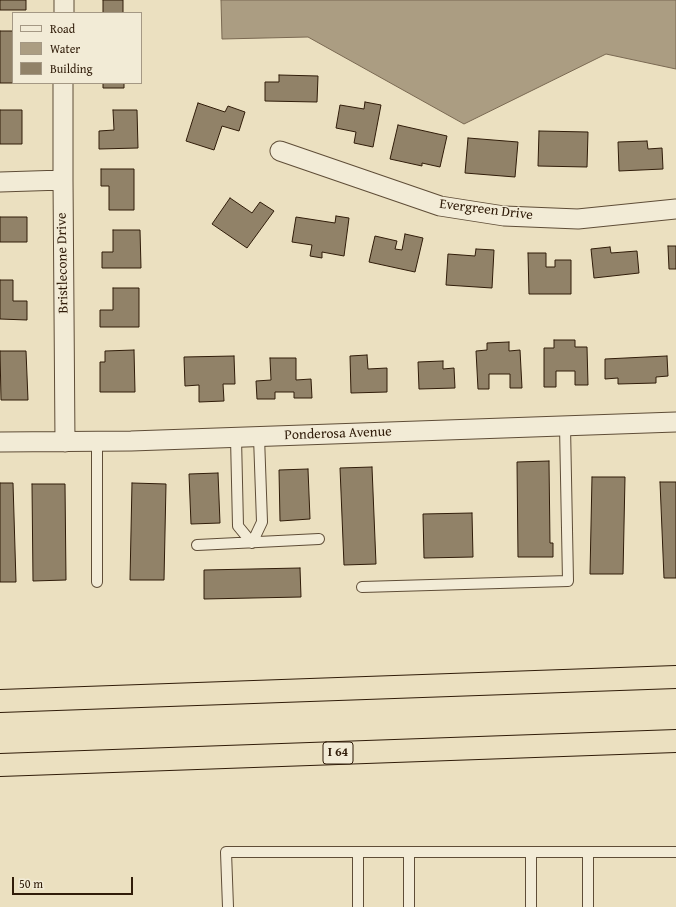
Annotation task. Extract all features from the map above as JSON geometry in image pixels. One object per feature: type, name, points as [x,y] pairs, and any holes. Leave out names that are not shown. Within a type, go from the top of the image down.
[{"type":"highway","points":[[0,701],[676,677]]},
{"type":"highway","name":"I 64","points":[[0,765],[676,741]]},
{"type":"street","points":[[64,0],[64,12]]},
{"type":"street","name":"Bristlecone Drive","points":[[64,84],[63,180],[65,442]]},
{"type":"street","name":"Evergreen Drive","points":[[280,150],[440,206],[504,216],[578,219],[676,209]]},
{"type":"street","points":[[0,182],[63,180]]},
{"type":"street","name":"Ponderosa Avenue","points":[[0,442],[97,442],[236,438],[676,422]]},
{"type":"lane","points":[[362,587],[568,581],[565,426]]},
{"type":"lane","points":[[252,543],[262,522],[259,437]]},
{"type":"lane","points":[[236,438],[238,526],[252,543]]},
{"type":"lane","points":[[97,442],[97,582]]},
{"type":"lane","points":[[197,545],[319,539]]},
{"type":"lane","points":[[228,907],[226,852],[676,852]]},
{"type":"lane","points":[[358,852],[358,907]]},
{"type":"lane","points":[[409,852],[409,907]]},
{"type":"lane","points":[[531,852],[531,907]]},
{"type":"lane","points":[[588,852],[588,907]]},
{"type":"water","points":[[221,0],[676,0],[676,69],[606,54],[464,124],[308,37],[222,39]]},
{"type":"building","points":[[0,0],[26,0],[26,10],[0,10]]},
{"type":"building","points":[[103,0],[123,0],[123,12],[103,12]]},
{"type":"building","points":[[0,31],[12,31],[12,83],[0,83]]},
{"type":"building","points":[[279,75],[318,76],[317,102],[265,101],[265,82],[279,82]]},
{"type":"building","points":[[103,84],[124,84],[124,88],[103,88]]},
{"type":"building","points":[[365,102],[381,105],[373,147],[354,143],[356,132],[336,128],[340,105],[364,109]]},
{"type":"building","points":[[198,103],[225,112],[228,106],[245,112],[239,131],[222,126],[214,150],[186,141]]},
{"type":"building","points":[[0,110],[22,110],[22,144],[0,144]]},
{"type":"building","points":[[113,110],[137,110],[138,148],[99,149],[99,131],[114,130]]},
{"type":"building","points":[[398,125],[447,136],[440,167],[422,163],[422,166],[390,159]]},
{"type":"building","points":[[539,131],[588,132],[587,167],[538,166]]},
{"type":"building","points":[[468,138],[518,142],[515,177],[465,173]]},
{"type":"building","points":[[647,141],[648,149],[662,148],[663,169],[619,171],[618,142]]},
{"type":"building","points":[[101,169],[134,169],[134,210],[109,210],[109,186],[101,186]]},
{"type":"building","points":[[230,198],[252,213],[260,202],[274,211],[247,248],[212,224]]},
{"type":"building","points":[[336,216],[349,218],[344,256],[322,252],[322,258],[310,256],[312,245],[292,242],[296,217],[335,223]]},
{"type":"building","points":[[0,217],[27,217],[27,242],[0,242]]},
{"type":"building","points":[[113,230],[140,230],[141,268],[102,268],[102,252],[113,252]]},
{"type":"building","points":[[405,234],[423,238],[415,272],[369,262],[375,236],[397,241],[395,249],[402,250]]},
{"type":"building","points":[[668,246],[676,246],[676,269],[669,269]]},
{"type":"building","points":[[610,247],[611,253],[637,251],[639,273],[594,278],[591,249]]},
{"type":"building","points":[[476,249],[494,250],[492,288],[446,285],[448,254],[475,256]]},
{"type":"building","points":[[528,253],[546,253],[546,267],[555,267],[555,260],[571,260],[571,294],[529,294]]},
{"type":"building","points":[[0,280],[13,280],[13,301],[27,301],[27,320],[0,319]]},
{"type":"building","points":[[113,288],[139,288],[139,327],[100,327],[100,310],[113,310]]},
{"type":"building","points":[[554,340],[575,340],[575,347],[587,347],[588,385],[575,385],[575,371],[556,371],[556,387],[544,387],[544,348],[554,348]]},
{"type":"building","points":[[509,342],[509,351],[520,350],[522,388],[510,388],[510,374],[489,374],[489,389],[478,389],[476,351],[487,350],[487,343]]},
{"type":"building","points":[[134,350],[135,392],[100,392],[100,362],[105,362],[105,351]]},
{"type":"building","points":[[0,351],[26,351],[28,400],[1,400]]},
{"type":"building","points":[[367,355],[368,369],[387,368],[387,392],[351,393],[350,356]]},
{"type":"building","points":[[234,356],[235,384],[223,384],[224,401],[199,402],[199,385],[185,386],[184,357]]},
{"type":"building","points":[[667,356],[668,376],[656,377],[656,383],[618,384],[618,378],[605,379],[605,359]]},
{"type":"building","points":[[270,358],[296,358],[296,380],[311,379],[312,398],[294,398],[294,392],[275,392],[275,399],[257,399],[256,381],[271,380]]},
{"type":"building","points":[[443,361],[443,369],[454,368],[455,388],[419,389],[418,362]]},
{"type":"building","points":[[549,461],[550,543],[553,543],[553,557],[518,557],[517,462]]},
{"type":"building","points":[[372,467],[376,564],[344,565],[340,468]]},
{"type":"building","points":[[308,469],[310,519],[280,521],[279,470]]},
{"type":"building","points":[[218,473],[220,523],[191,524],[189,474]]},
{"type":"building","points":[[592,477],[625,477],[623,574],[590,574]]},
{"type":"building","points":[[660,482],[676,482],[676,578],[664,578]]},
{"type":"building","points":[[0,483],[13,483],[16,582],[0,582]]},
{"type":"building","points":[[132,483],[166,484],[164,580],[130,580]]},
{"type":"building","points":[[32,484],[65,484],[66,580],[33,581]]},
{"type":"building","points":[[472,513],[473,557],[424,558],[423,514]]},
{"type":"building","points":[[300,568],[301,597],[204,599],[204,570]]}]
